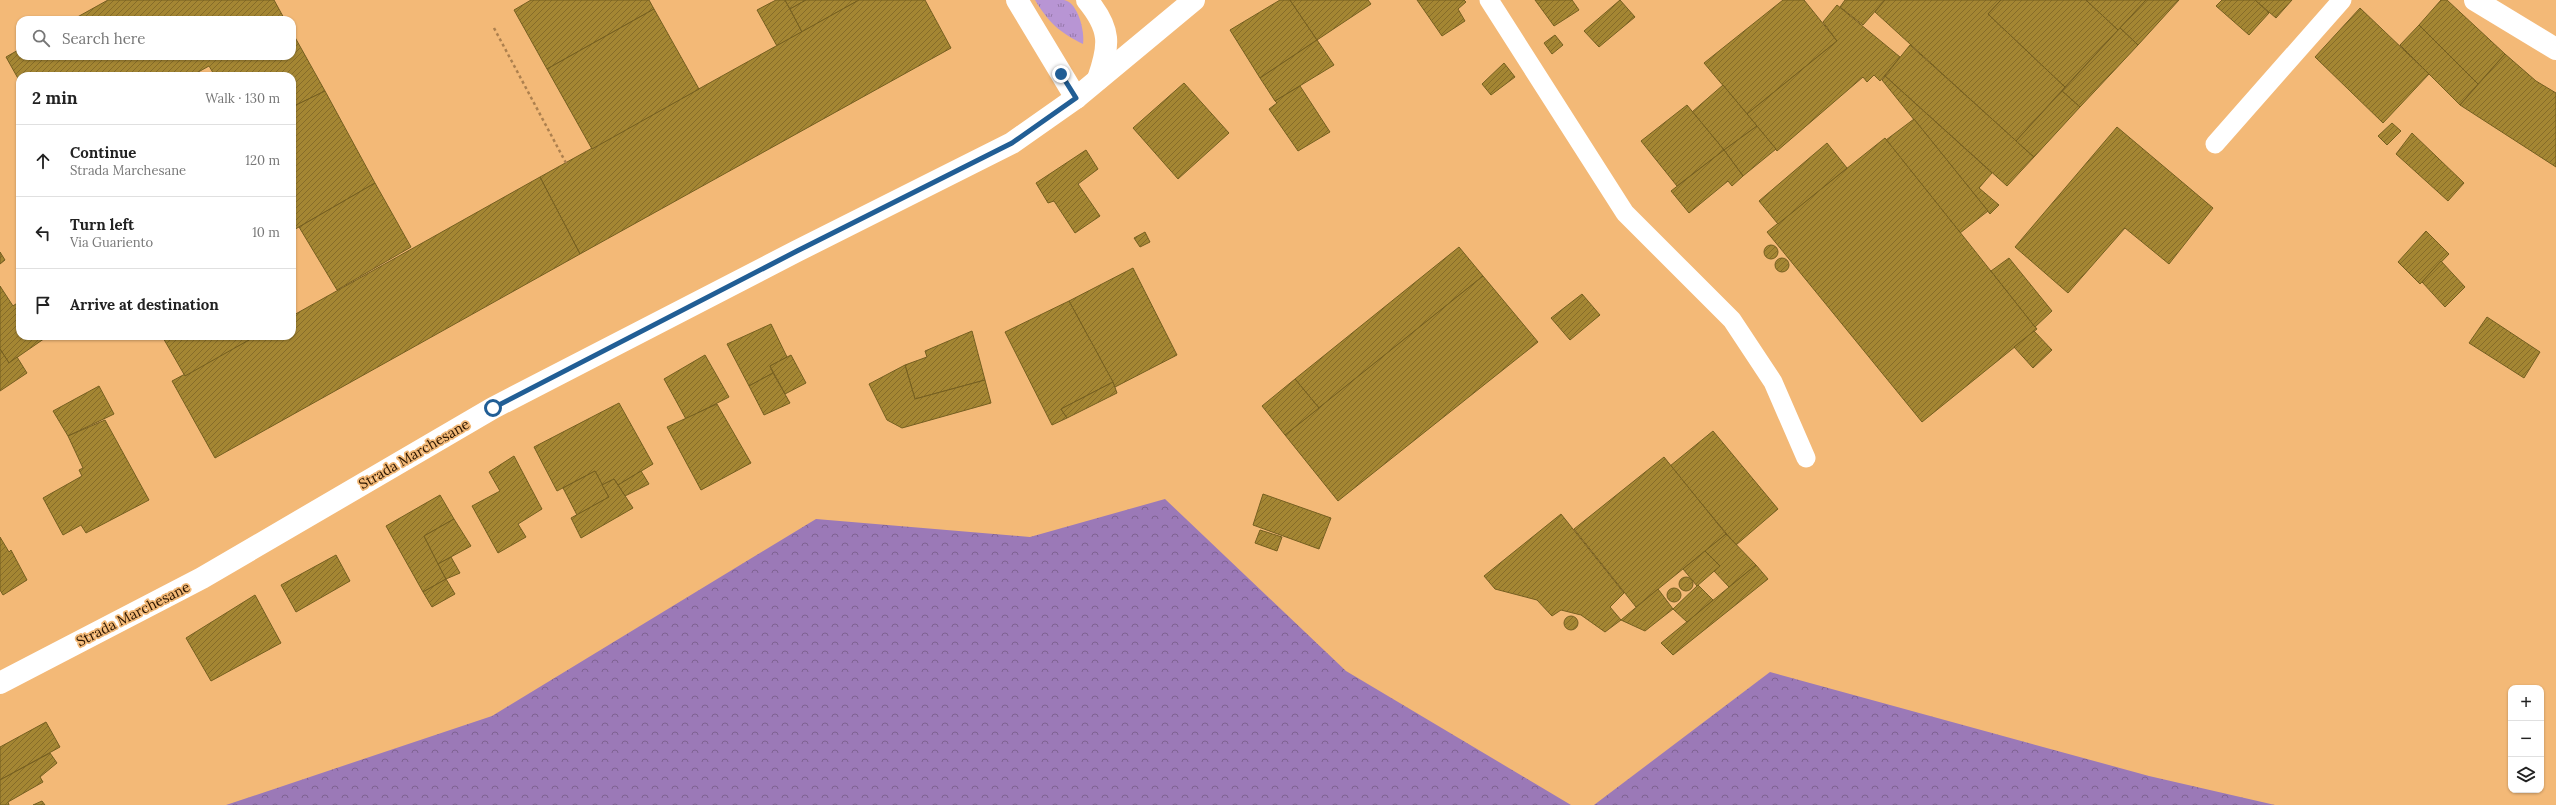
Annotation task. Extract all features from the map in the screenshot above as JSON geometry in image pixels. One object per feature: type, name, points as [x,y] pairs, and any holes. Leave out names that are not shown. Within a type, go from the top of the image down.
[{"type":"main road","points":[[1017,0],[1076,98]]},
{"type":"main road","points":[[1087,0],[1101,17],[1106,37],[1106,59],[1098,79]]},
{"type":"main road","name":"Strada Marchesane","points":[[0,683],[202,578],[493,408],[790,255],[1012,143],[1076,98],[1194,0]]},
{"type":"main road","points":[[2474,0],[2556,48]]},
{"type":"lane","points":[[1489,0],[1625,213],[1732,320],[1773,382],[1806,458]]},
{"type":"lane","points":[[2215,144],[2342,0]]},
{"type":"path","points":[[494,28],[566,163]]},
{"type":"green space","points":[[1035,0],[1064,0],[1069,2],[1080,18],[1083,32],[1083,44],[1068,36],[1055,26],[1045,15]]},
{"type":"green space","points":[[1165,499],[1346,671],[1571,805],[226,805],[492,716],[816,519],[1030,537]]},
{"type":"green space","points":[[1770,672],[2149,776],[2275,805],[1594,805]]},
{"type":"building","points":[[108,0],[274,0],[283,16],[79,16]]},
{"type":"building","points":[[531,0],[649,0],[654,9],[547,69],[514,10]]},
{"type":"building","points":[[776,0],[785,0],[802,32],[777,46],[757,10]]},
{"type":"building","points":[[785,0],[806,0],[790,9]]},
{"type":"building","points":[[806,0],[859,0],[802,32],[790,9]]},
{"type":"building","points":[[859,0],[925,0],[951,48],[580,254],[540,177]]},
{"type":"building","points":[[1280,0],[1290,0],[1317,40],[1260,78],[1230,30]]},
{"type":"building","points":[[1290,0],[1368,0],[1371,4],[1317,40]]},
{"type":"building","points":[[1417,0],[1464,0],[1466,2],[1458,9],[1465,21],[1442,36]]},
{"type":"building","points":[[1535,0],[1572,0],[1579,10],[1554,26]]},
{"type":"building","points":[[1620,0],[1635,17],[1599,47],[1584,31]]},
{"type":"building","points":[[1783,0],[1804,0],[1837,41],[1747,114],[1704,63]]},
{"type":"building","points":[[1845,0],[1885,0],[1863,25],[1840,7]]},
{"type":"building","points":[[1885,0],[2001,0],[1988,14],[2065,87],[2016,141],[1875,12]]},
{"type":"building","points":[[2001,0],[2086,0],[2118,30],[2065,87],[1988,14]]},
{"type":"building","points":[[2086,0],[2146,0],[2118,30]]},
{"type":"building","points":[[2146,0],[2179,0],[2138,45],[2120,28]]},
{"type":"building","points":[[2222,0],[2255,0],[2269,13],[2249,35],[2216,6]]},
{"type":"building","points":[[2255,0],[2292,0],[2276,18]]},
{"type":"building","points":[[2441,0],[2447,0],[2505,54],[2478,84],[2419,25]]},
{"type":"building","points":[[1837,5],[1900,57],[1880,81],[1874,75],[1867,82],[1863,77],[1777,151],[1747,114],[1837,41],[1823,22]]},
{"type":"building","points":[[2360,8],[2429,74],[2383,123],[2315,57]]},
{"type":"building","points":[[654,9],[699,89],[592,149],[547,69]]},
{"type":"building","points":[[2419,25],[2478,84],[2460,105],[2400,45]]},
{"type":"building","points":[[2120,28],[2138,45],[2080,107],[2062,91]]},
{"type":"building","points":[[1555,35],[1563,45],[1552,54],[1544,43]]},
{"type":"building","points":[[296,39],[325,91],[296,105],[296,72],[213,72],[209,66],[198,72],[16,72],[16,75],[6,57],[16,51],[16,60],[296,60]]},
{"type":"building","points":[[1317,40],[1334,65],[1275,101],[1260,78]]},
{"type":"building","points":[[1910,45],[2034,157],[2007,186],[1885,76]]},
{"type":"building","points":[[2505,54],[2536,81],[2556,93],[2556,167],[2460,105]]},
{"type":"building","points":[[1504,63],[1515,77],[1491,95],[1482,84]]},
{"type":"building","points":[[1885,76],[1992,173],[1979,188],[1999,205],[1990,214],[1882,80]]},
{"type":"building","points":[[1184,83],[1229,133],[1178,179],[1133,128]]},
{"type":"building","points":[[1723,85],[1757,126],[1724,150],[1692,112]]},
{"type":"building","points":[[1300,86],[1330,132],[1298,151],[1269,109],[1277,103],[1275,101]]},
{"type":"building","points":[[325,91],[375,183],[296,229],[296,105]]},
{"type":"building","points":[[2062,91],[2080,107],[2034,157],[2016,141]]},
{"type":"building","points":[[1687,105],[1724,150],[1677,186],[1641,141]]},
{"type":"building","points":[[1914,119],[1988,211],[1960,233],[1886,140]]},
{"type":"building","points":[[2392,123],[2401,131],[2387,145],[2378,136]]},
{"type":"building","points":[[1757,126],[1776,149],[1743,176],[1724,150]]},
{"type":"building","points":[[2117,127],[2213,208],[2169,264],[2125,228],[2068,293],[2015,247]]},
{"type":"building","points":[[2412,133],[2464,183],[2448,201],[2396,154]]},
{"type":"building","points":[[1885,138],[2037,329],[1922,422],[1767,232]]},
{"type":"building","points":[[1827,143],[1847,168],[1778,224],[1759,201]]},
{"type":"building","points":[[1086,150],[1098,169],[1078,184],[1100,216],[1075,233],[1054,201],[1048,203],[1036,183]]},
{"type":"building","points":[[1724,150],[1743,176],[1732,186],[1728,181],[1689,213],[1671,191]]},
{"type":"building","points":[[540,177],[580,254],[215,458],[172,381],[249,340],[296,340],[296,314]]},
{"type":"building","points":[[375,183],[411,247],[337,290],[299,227]]},
{"type":"building","points":[[2426,231],[2449,254],[2420,284],[2398,262]]},
{"type":"building","points":[[1145,232],[1150,242],[1140,247],[1134,238]]},
{"type":"building","points":[[1768,245],[1774,245],[1778,249],[1778,255],[1774,259],[1768,259],[1764,255],[1764,249]]},
{"type":"building","points":[[1459,247],[1483,276],[1319,408],[1295,379]]},
{"type":"building","points":[[0,252],[5,260],[0,264]]},
{"type":"building","points":[[1779,258],[1785,258],[1789,262],[1789,268],[1785,272],[1779,272],[1775,268],[1775,262]]},
{"type":"building","points":[[2009,258],[2052,311],[2035,327],[1991,271]]},
{"type":"building","points":[[2441,261],[2465,287],[2445,307],[2422,282]]},
{"type":"building","points":[[1133,268],[1177,355],[1115,387],[1069,301]]},
{"type":"building","points":[[1483,276],[1538,342],[1338,501],[1285,435]]},
{"type":"building","points":[[0,286],[13,306],[16,304],[16,340],[42,340],[9,363],[0,349]]},
{"type":"building","points":[[1582,294],[1600,315],[1570,340],[1551,318]]},
{"type":"building","points":[[1069,301],[1113,382],[1061,409],[1067,418],[1052,425],[1005,332]]},
{"type":"building","points":[[2487,317],[2540,352],[2524,378],[2469,343]]},
{"type":"building","points":[[771,324],[787,357],[770,366],[773,373],[749,386],[727,344]]},
{"type":"building","points":[[972,331],[985,380],[915,399],[905,365],[927,357],[925,351]]},
{"type":"building","points":[[2034,331],[2052,350],[2033,368],[2014,347]]},
{"type":"building","points":[[164,340],[249,340],[185,376]]},
{"type":"building","points":[[0,349],[9,363],[17,357],[27,373],[0,391]]},
{"type":"building","points":[[705,355],[729,397],[686,419],[664,379]]},
{"type":"building","points":[[791,355],[806,383],[785,394],[770,366]]},
{"type":"building","points":[[905,365],[915,399],[985,380],[991,403],[902,428],[887,420],[869,384]]},
{"type":"building","points":[[773,373],[790,403],[764,415],[749,386]]},
{"type":"building","points":[[1295,379],[1319,408],[1285,435],[1262,406]]},
{"type":"building","points":[[1113,382],[1117,393],[1067,418],[1061,409]]},
{"type":"building","points":[[99,386],[114,414],[68,436],[53,411]]},
{"type":"building","points":[[619,403],[653,464],[618,485],[614,479],[602,485],[595,471],[557,491],[534,447]]},
{"type":"building","points":[[717,404],[751,463],[701,490],[667,427]]},
{"type":"building","points":[[105,420],[149,500],[86,533],[81,525],[63,535],[43,498],[82,476],[79,470],[83,468],[68,436]]},
{"type":"building","points":[[1713,431],[1778,509],[1736,545],[1670,466]]},
{"type":"building","points":[[514,456],[542,509],[518,524],[526,537],[498,553],[472,506],[500,491],[489,472]]},
{"type":"building","points":[[1664,457],[1726,534],[1636,607],[1574,529]]},
{"type":"building","points":[[595,471],[609,497],[577,515],[563,488]]},
{"type":"building","points":[[641,471],[649,484],[625,496],[618,485]]},
{"type":"building","points":[[614,479],[633,508],[581,538],[571,518],[609,497],[602,485]]},
{"type":"building","points":[[1263,494],[1331,518],[1319,549],[1253,525]]},
{"type":"building","points":[[440,495],[454,519],[424,536],[446,579],[423,592],[386,526]]},
{"type":"building","points":[[1561,514],[1624,593],[1610,607],[1621,620],[1605,632],[1581,615],[1561,610],[1552,616],[1537,600],[1495,589],[1484,576]]},
{"type":"building","points":[[454,519],[471,546],[438,564],[424,536]]},
{"type":"building","points":[[1260,530],[1282,537],[1277,551],[1255,543]]},
{"type":"building","points":[[1726,534],[1756,565],[1729,587],[1714,571],[1720,566],[1705,551]]},
{"type":"building","points":[[0,537],[9,552],[11,550],[27,580],[3,595],[0,590]]},
{"type":"building","points":[[1705,551],[1720,566],[1697,586],[1683,569]]},
{"type":"building","points":[[336,555],[350,581],[296,612],[281,585]]},
{"type":"building","points":[[451,557],[460,573],[446,579],[438,564]]},
{"type":"building","points":[[1756,565],[1768,579],[1673,655],[1661,643]]},
{"type":"building","points":[[1683,577],[1689,577],[1693,581],[1693,587],[1689,591],[1683,591],[1679,587],[1679,581]]},
{"type":"building","points":[[446,579],[455,594],[432,607],[423,592]]},
{"type":"building","points":[[1698,585],[1713,600],[1687,622],[1673,609]]},
{"type":"building","points":[[1671,588],[1677,588],[1681,592],[1681,598],[1677,602],[1671,602],[1667,598],[1667,592]]},
{"type":"building","points":[[1658,589],[1673,609],[1645,631],[1621,620]]},
{"type":"building","points":[[255,595],[281,643],[211,681],[186,638]]},
{"type":"building","points":[[1568,616],[1574,616],[1578,620],[1578,626],[1574,630],[1568,630],[1564,626],[1564,620]]},
{"type":"building","points":[[46,722],[60,747],[0,780],[0,747]]},
{"type":"building","points":[[50,753],[57,763],[40,777],[43,782],[8,802],[9,805],[0,805],[0,780]]},
{"type":"building","points":[[42,801],[45,805],[33,805]]},
{"type":"route","points":[[493,408],[797,251],[1012,143],[1076,98],[1061,74]]}]
